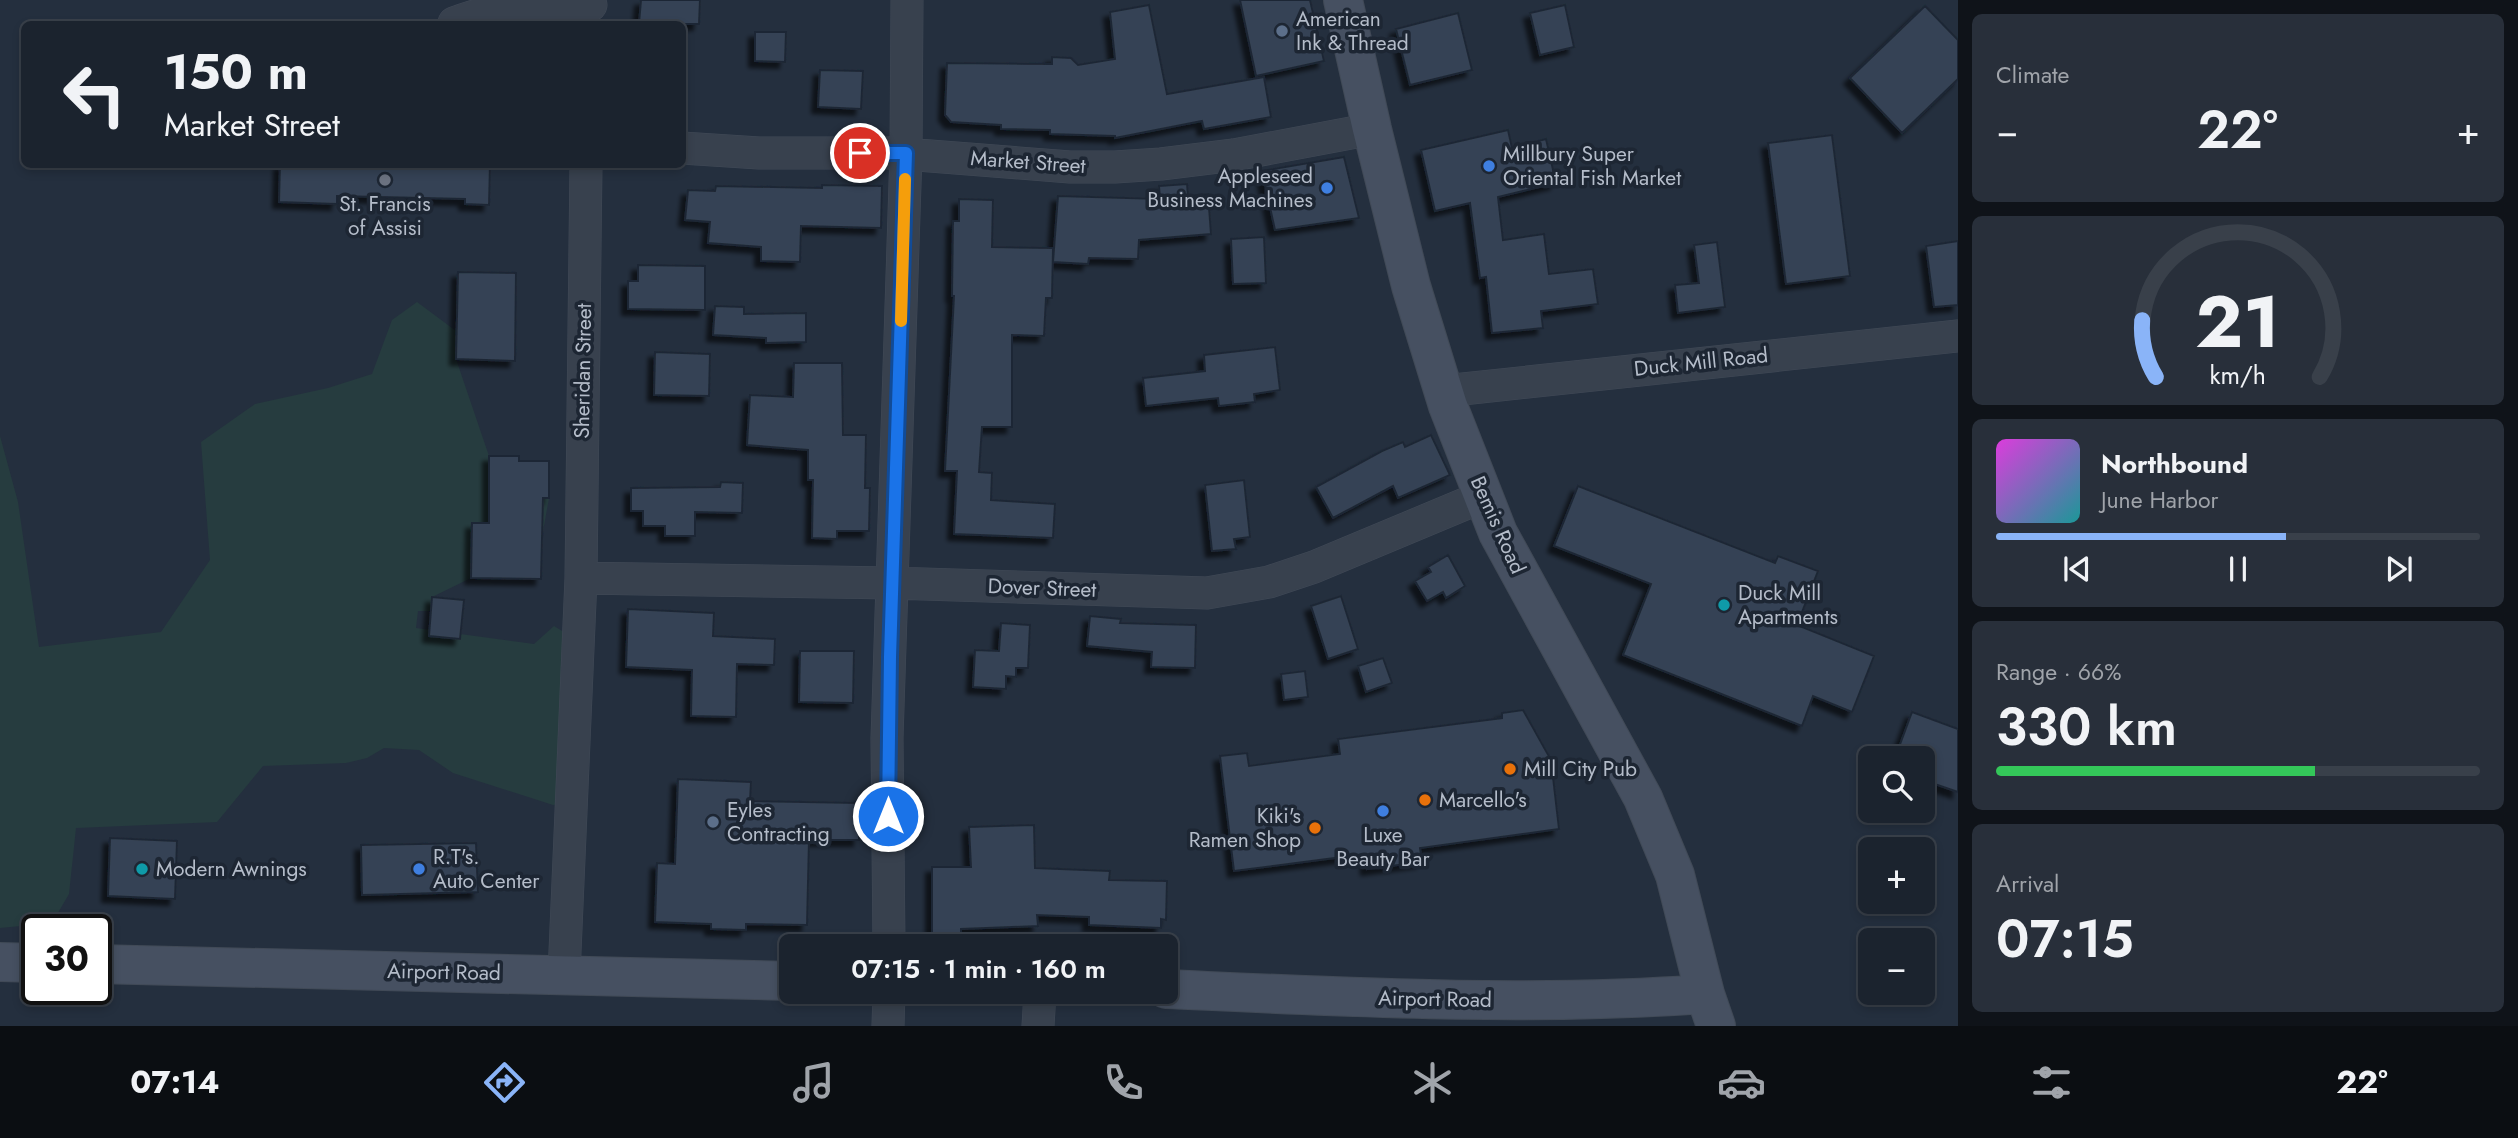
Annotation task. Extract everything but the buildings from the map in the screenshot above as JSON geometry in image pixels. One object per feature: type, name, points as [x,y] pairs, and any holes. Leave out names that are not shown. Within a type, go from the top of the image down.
[{"type":"main road","name":"Bemis Road","points":[[1343,0],[1371,129],[1411,286],[1444,391],[1498,533],[1643,798],[1675,875],[1711,1010]]},
{"type":"main road","points":[[0,962],[21,963]]},
{"type":"main road","name":"Airport Road","points":[[112,964],[779,981]]},
{"type":"main road","name":"Airport Road","points":[[1178,989],[1408,999],[1628,1000],[1711,1010]]},
{"type":"street","points":[[889,934],[887,738],[906,153],[907,0]]},
{"type":"street","points":[[459,21],[512,6],[591,10]]},
{"type":"street","name":"Market Street","points":[[686,148],[759,153],[906,153],[1070,167],[1115,167],[1234,155],[1371,129]]},
{"type":"street","name":"Sheridan Street","points":[[564,975],[581,578],[586,168]]},
{"type":"street","name":"Duck Mill Road","points":[[1444,391],[1958,336]]},
{"type":"street","name":"Dover Street","points":[[581,578],[892,583],[1207,593],[1269,582],[1314,567],[1484,496]]},
{"type":"street","points":[[888,1026],[889,1004]]},
{"type":"street","points":[[1038,1026],[1039,1004]]},
{"type":"green space","points":[[417,302],[456,331],[456,359],[489,456],[489,498],[549,498],[542,537],[499,524],[473,523],[471,578],[432,597],[431,611],[418,611],[416,628],[534,644],[554,626],[577,640],[571,802],[553,805],[453,773],[419,750],[384,748],[367,758],[346,763],[263,766],[217,822],[76,828],[69,894],[57,914],[21,914],[21,926],[0,928],[0,436],[18,502],[39,647],[161,632],[210,560],[201,442],[255,404],[328,388],[372,374],[392,320]]},
{"type":"slow traffic","points":[[901,321],[905,179]]},
{"type":"place","name":"American Ink & Thread","points":[[1282,31]]},
{"type":"place","name":"Millbury Super Oriental Fish Market","points":[[1489,166]]},
{"type":"place","name":"St. Francis of Assisi","points":[[385,180]]},
{"type":"place","name":"Appleseed Business Machines","points":[[1327,188]]},
{"type":"place","name":"Duck Mill Apartments","points":[[1724,605]]},
{"type":"place","name":"Mill City Pub","points":[[1510,769]]},
{"type":"place","name":"Marcello's","points":[[1425,800]]},
{"type":"place","name":"Luxe Beauty Bar","points":[[1383,811]]},
{"type":"place","name":"Eyles Contracting","points":[[713,822]]},
{"type":"place","name":"Kiki's Ramen Shop","points":[[1315,828]]},
{"type":"place","name":"Modern Awnings","points":[[142,869]]},
{"type":"place","name":"R.T's. Auto Center","points":[[419,869]]},
{"type":"route","points":[[860,153],[906,153],[887,738],[888,816]]}]
